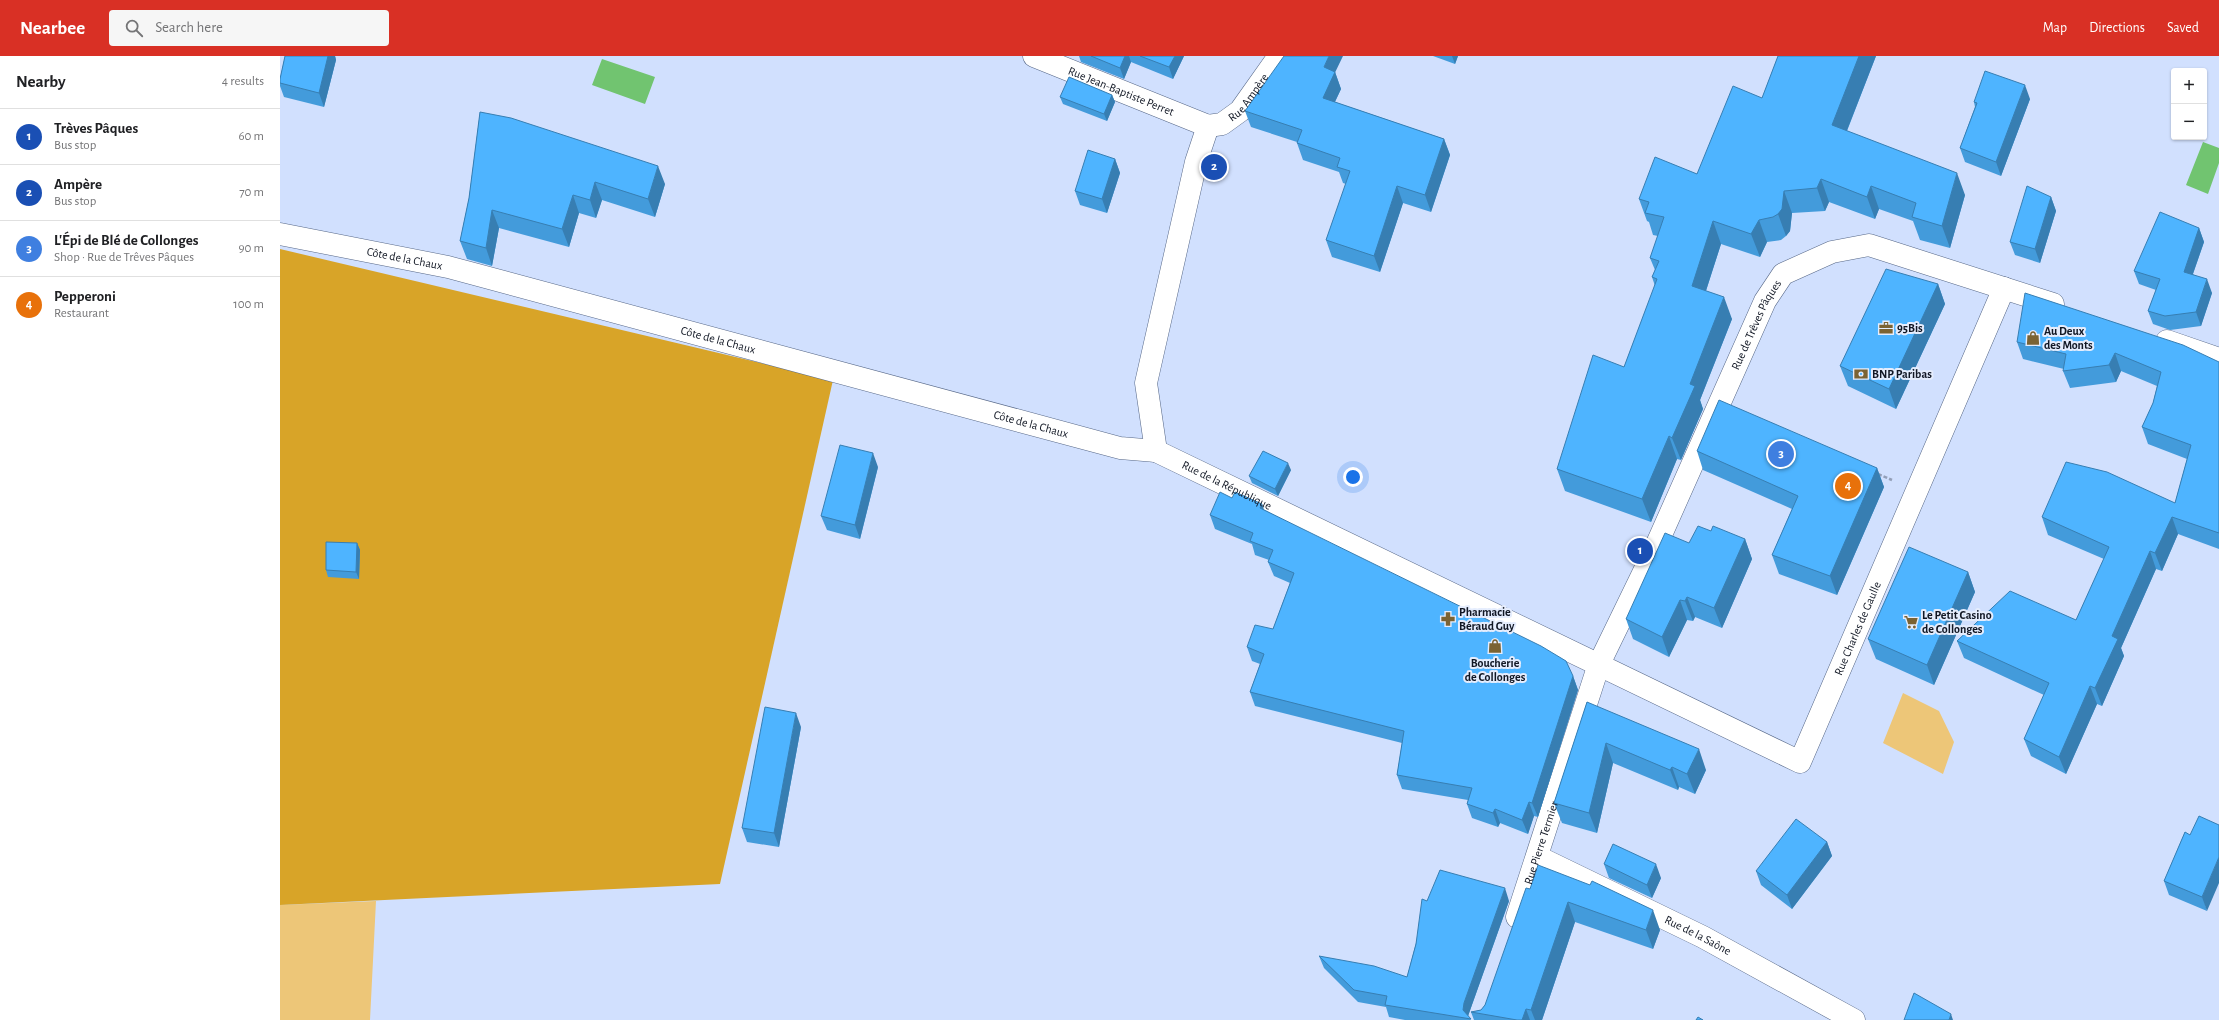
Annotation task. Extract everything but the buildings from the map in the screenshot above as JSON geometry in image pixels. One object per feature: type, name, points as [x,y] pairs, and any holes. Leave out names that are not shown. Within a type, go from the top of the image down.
[{"type":"street","name":"Rue Jean-Baptiste Perret","points":[[1034,56],[1208,126]]},
{"type":"street","name":"Rue Ampère","points":[[1208,126],[1222,124],[1240,111],[1279,56]]},
{"type":"street","points":[[1156,451],[1146,383],[1196,162],[1208,126]]},
{"type":"street","name":"Côte de la Chaux","points":[[280,234],[448,267],[1120,448],[1156,451]]},
{"type":"street","name":"Rue de Trêves Pâques","points":[[1599,664],[1652,555],[1765,301],[1784,274],[1832,252],[1868,245],[2072,310]]},
{"type":"street","name":"Rue Charles de Gaulle","points":[[1599,664],[1800,762],[2004,288]]},
{"type":"street","points":[[2151,336],[2219,359]]},
{"type":"street","name":"Rue de la République","points":[[1156,451],[1599,664]]},
{"type":"street","name":"Rue Pierre Termier","points":[[1509,938],[1538,857],[1599,664]]},
{"type":"street","name":"Rue de la Saône","points":[[1538,857],[1703,937],[1854,1020]]},
{"type":"shaded area","points":[[602,59],[655,77],[645,104],[592,85]]},
{"type":"shaded area","points":[[2203,142],[2219,148],[2219,163],[2208,194],[2186,185]]},
{"type":"shaded area","points":[[280,249],[833,380],[720,884],[280,905]]},
{"type":"shaded area","points":[[1903,693],[1939,711],[1954,742],[1943,774],[1883,743]]},
{"type":"shaded area","points":[[376,901],[370,1020],[280,1020],[280,905]]},
{"type":"place","name":"Ampère","points":[[1214,167]]},
{"type":"place","name":"95Bis","points":[[1886,328]]},
{"type":"place","name":"Au Deux des Monts","points":[[2033,338]]},
{"type":"place","name":"BNP Paribas","points":[[1861,374]]},
{"type":"place","name":"L'Épi de Blé de Collonges","points":[[1781,454]]},
{"type":"place","name":"Pepperoni","points":[[1848,486]]},
{"type":"place","name":"Trèves Pâques","points":[[1640,551]]},
{"type":"place","name":"Pharmacie Béraud Guy","points":[[1448,619]]},
{"type":"place","name":"Le Petit Casino de Collonges","points":[[1911,622]]},
{"type":"place","name":"Boucherie de Collonges","points":[[1495,646]]}]
